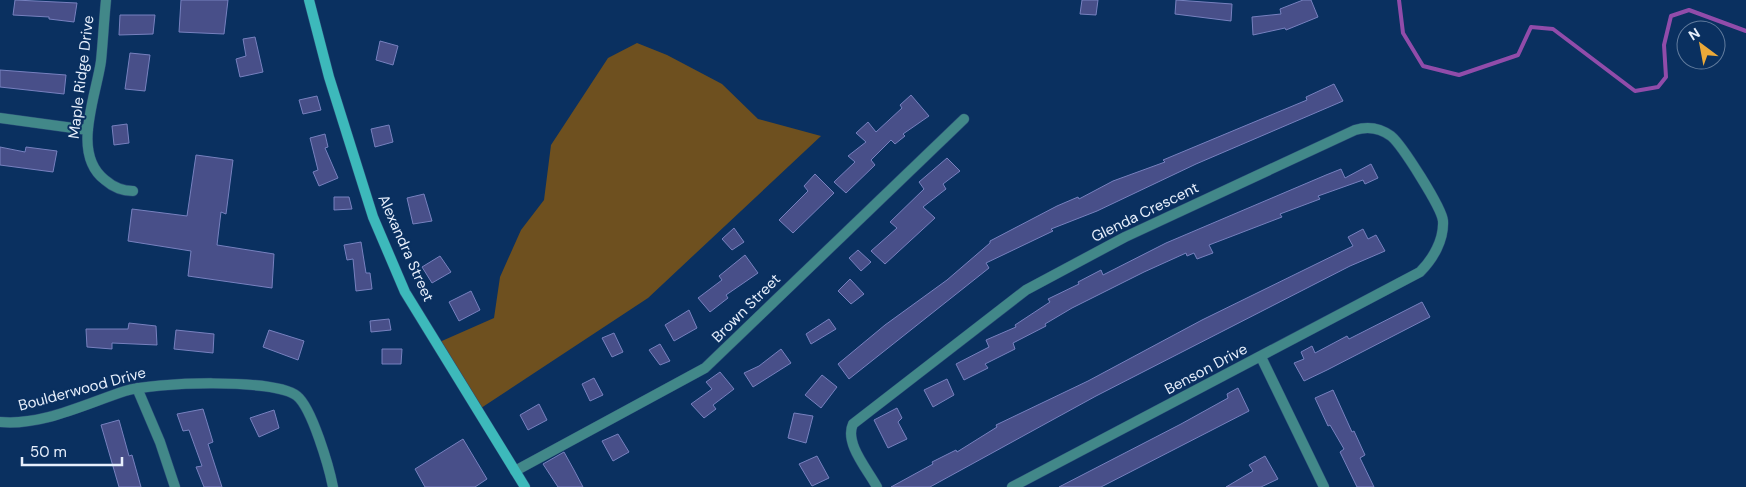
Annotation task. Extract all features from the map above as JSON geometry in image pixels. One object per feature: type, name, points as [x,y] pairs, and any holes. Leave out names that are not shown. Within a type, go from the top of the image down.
[{"type":"main road","name":"Alexandra Street","points":[[309,0],[372,217],[403,287],[525,487]]},
{"type":"street","name":"Maple Ridge Drive","points":[[106,0],[101,61],[88,130],[88,155],[94,169],[112,186],[133,191]]},
{"type":"street","points":[[0,118],[88,130]]},
{"type":"street","name":"Brown Street","points":[[515,471],[705,368],[964,119]]},
{"type":"street","name":"Glenda Crescent","points":[[877,487],[853,443],[851,431],[854,424],[1012,299],[1125,237],[1355,130],[1374,128],[1393,137],[1440,211],[1443,224],[1438,244],[1427,266],[1413,276]]},
{"type":"street","name":"Benson Drive","points":[[1012,487],[1413,276]]},
{"type":"street","points":[[1261,356],[1324,487]]},
{"type":"street","name":"Boulderwood Drive","points":[[0,422],[16,422],[47,417],[137,388],[163,385],[226,384],[276,388],[291,392],[299,397],[312,422],[332,487]]},
{"type":"street","points":[[137,388],[160,442],[175,487]]},
{"type":"shaded area","points":[[637,43],[667,55],[722,84],[758,119],[821,136],[648,298],[478,410],[435,344],[494,318],[500,277],[521,230],[544,200],[551,145],[608,58]]},
{"type":"building","points":[[15,0],[77,3],[74,22],[49,19],[49,17],[13,15]]},
{"type":"building","points":[[181,0],[228,0],[224,34],[179,32]]},
{"type":"building","points":[[1082,0],[1098,0],[1096,15],[1080,14]]},
{"type":"building","points":[[1176,0],[1232,4],[1231,21],[1175,14]]},
{"type":"building","points":[[1303,0],[1311,0],[1318,17],[1286,30],[1285,28],[1253,35],[1252,17],[1281,14],[1280,9]]},
{"type":"building","points":[[120,15],[155,15],[153,34],[119,35]]},
{"type":"building","points":[[255,37],[263,72],[240,77],[236,59],[246,56],[243,39]]},
{"type":"building","points":[[380,41],[398,46],[393,65],[376,60]]},
{"type":"building","points":[[130,53],[150,55],[145,91],[125,89]]},
{"type":"building","points":[[0,70],[66,75],[64,94],[0,87]]},
{"type":"building","points":[[1334,84],[1343,101],[1196,164],[1097,211],[1051,229],[1053,231],[986,263],[989,268],[849,379],[838,364],[885,325],[947,280],[990,241],[1057,206],[1078,197],[1079,199],[1113,181],[1165,162],[1163,160],[1307,100],[1306,97]]},
{"type":"building","points":[[911,95],[929,116],[903,134],[905,136],[895,144],[891,140],[871,160],[875,165],[846,193],[834,182],[855,162],[848,156],[866,142],[856,133],[868,122],[876,132],[902,108],[900,105]]},
{"type":"building","points":[[317,96],[321,110],[303,114],[299,100]]},
{"type":"building","points":[[127,124],[129,143],[114,145],[112,126]]},
{"type":"building","points":[[389,125],[393,142],[375,147],[371,129]]},
{"type":"building","points":[[325,134],[328,147],[325,148],[338,178],[319,186],[313,172],[318,170],[310,138]]},
{"type":"building","points":[[0,147],[25,152],[26,147],[57,151],[53,172],[0,165]]},
{"type":"building","points":[[196,155],[233,160],[226,214],[221,212],[217,245],[274,254],[272,288],[188,276],[191,251],[128,241],[132,209],[187,216]]},
{"type":"building","points":[[947,158],[960,171],[943,184],[946,189],[923,207],[935,218],[885,264],[871,251],[897,228],[890,222],[924,189],[919,182]]},
{"type":"building","points":[[1371,164],[1378,178],[1365,184],[1363,180],[1318,196],[1320,199],[1280,214],[1282,217],[1209,245],[1213,253],[1197,259],[1194,253],[1187,256],[1186,253],[1144,272],[1072,308],[1045,324],[1046,326],[1013,343],[1015,349],[985,364],[988,368],[964,380],[956,364],[989,347],[986,340],[1016,327],[1015,325],[1050,302],[1048,299],[1079,284],[1078,282],[1101,270],[1103,275],[1166,243],[1326,175],[1341,169],[1345,178]]},
{"type":"building","points":[[815,174],[834,193],[793,233],[779,220],[808,191],[804,186]]},
{"type":"building","points":[[424,194],[432,221],[413,224],[407,198]]},
{"type":"building","points":[[334,197],[349,197],[352,209],[334,210]]},
{"type":"building","points":[[734,228],[744,242],[732,250],[722,239]]},
{"type":"building","points":[[1363,229],[1368,239],[1376,235],[1385,251],[1350,266],[1096,396],[930,487],[891,487],[933,464],[932,462],[956,450],[957,452],[997,427],[996,425],[1088,381],[1202,320],[1353,246],[1348,237]]},
{"type":"building","points":[[361,242],[366,273],[370,273],[372,289],[356,291],[353,259],[347,260],[344,245]]},
{"type":"building","points":[[858,250],[871,262],[861,271],[849,258]]},
{"type":"building","points":[[745,255],[758,273],[726,295],[728,298],[710,312],[698,298],[722,280],[719,276]]},
{"type":"building","points":[[440,256],[451,272],[432,283],[422,267]]},
{"type":"building","points":[[850,279],[864,294],[851,304],[838,291]]},
{"type":"building","points":[[471,291],[480,310],[459,321],[449,302]]},
{"type":"building","points":[[1422,302],[1430,317],[1304,381],[1294,363],[1304,359],[1301,352],[1312,346],[1315,353],[1347,336],[1349,339]]},
{"type":"building","points":[[689,310],[697,328],[674,341],[665,325]]},
{"type":"building","points":[[389,319],[391,330],[371,332],[370,321]]},
{"type":"building","points":[[829,319],[836,329],[811,344],[806,334]]},
{"type":"building","points":[[129,323],[156,326],[157,345],[112,343],[112,349],[87,347],[86,329],[128,329]]},
{"type":"building","points":[[176,330],[214,334],[213,353],[174,349]]},
{"type":"building","points":[[269,330],[304,341],[298,360],[263,347]]},
{"type":"building","points":[[614,333],[623,352],[612,357],[602,338]]},
{"type":"building","points":[[660,344],[670,361],[660,365],[649,350]]},
{"type":"building","points":[[382,349],[402,349],[401,364],[382,364]]},
{"type":"building","points":[[781,349],[791,363],[753,387],[744,373],[759,366]]},
{"type":"building","points":[[720,372],[734,389],[713,405],[716,409],[704,418],[691,404],[712,389],[706,382]]},
{"type":"building","points":[[822,375],[837,387],[821,408],[805,395]]},
{"type":"building","points":[[594,378],[603,395],[590,401],[582,384]]},
{"type":"building","points":[[947,379],[954,395],[933,407],[924,390]]},
{"type":"building","points":[[1238,388],[1249,411],[1101,487],[1059,487],[1181,424],[1228,398],[1227,394]]},
{"type":"building","points":[[1333,390],[1352,432],[1354,431],[1365,455],[1360,458],[1374,487],[1357,487],[1340,452],[1344,449],[1330,425],[1328,426],[1315,398]]},
{"type":"building","points":[[539,404],[547,420],[528,430],[520,415]]},
{"type":"building","points":[[897,408],[902,418],[898,422],[907,439],[888,448],[874,420]]},
{"type":"building","points":[[203,409],[213,442],[208,444],[222,487],[204,487],[196,467],[202,466],[189,430],[183,431],[177,414]]},
{"type":"building","points":[[274,410],[279,428],[259,437],[250,418]]},
{"type":"building","points":[[794,413],[813,416],[806,443],[788,438]]},
{"type":"building","points":[[119,420],[129,456],[132,455],[141,487],[119,487],[101,425]]},
{"type":"building","points":[[618,434],[629,452],[613,461],[602,441]]},
{"type":"building","points":[[463,439],[487,479],[475,487],[425,487],[415,469]]},
{"type":"building","points":[[564,452],[583,487],[558,487],[543,464]]},
{"type":"building","points":[[817,456],[829,478],[812,486],[799,464]]},
{"type":"building","points":[[1265,456],[1278,479],[1261,487],[1226,487],[1253,471],[1249,465]]},
{"type":"waterway","points":[[1399,0],[1403,33],[1423,66],[1459,75],[1518,55],[1531,27],[1553,29],[1635,91],[1658,87],[1666,77],[1664,45],[1671,16],[1689,10],[1746,31]]}]
